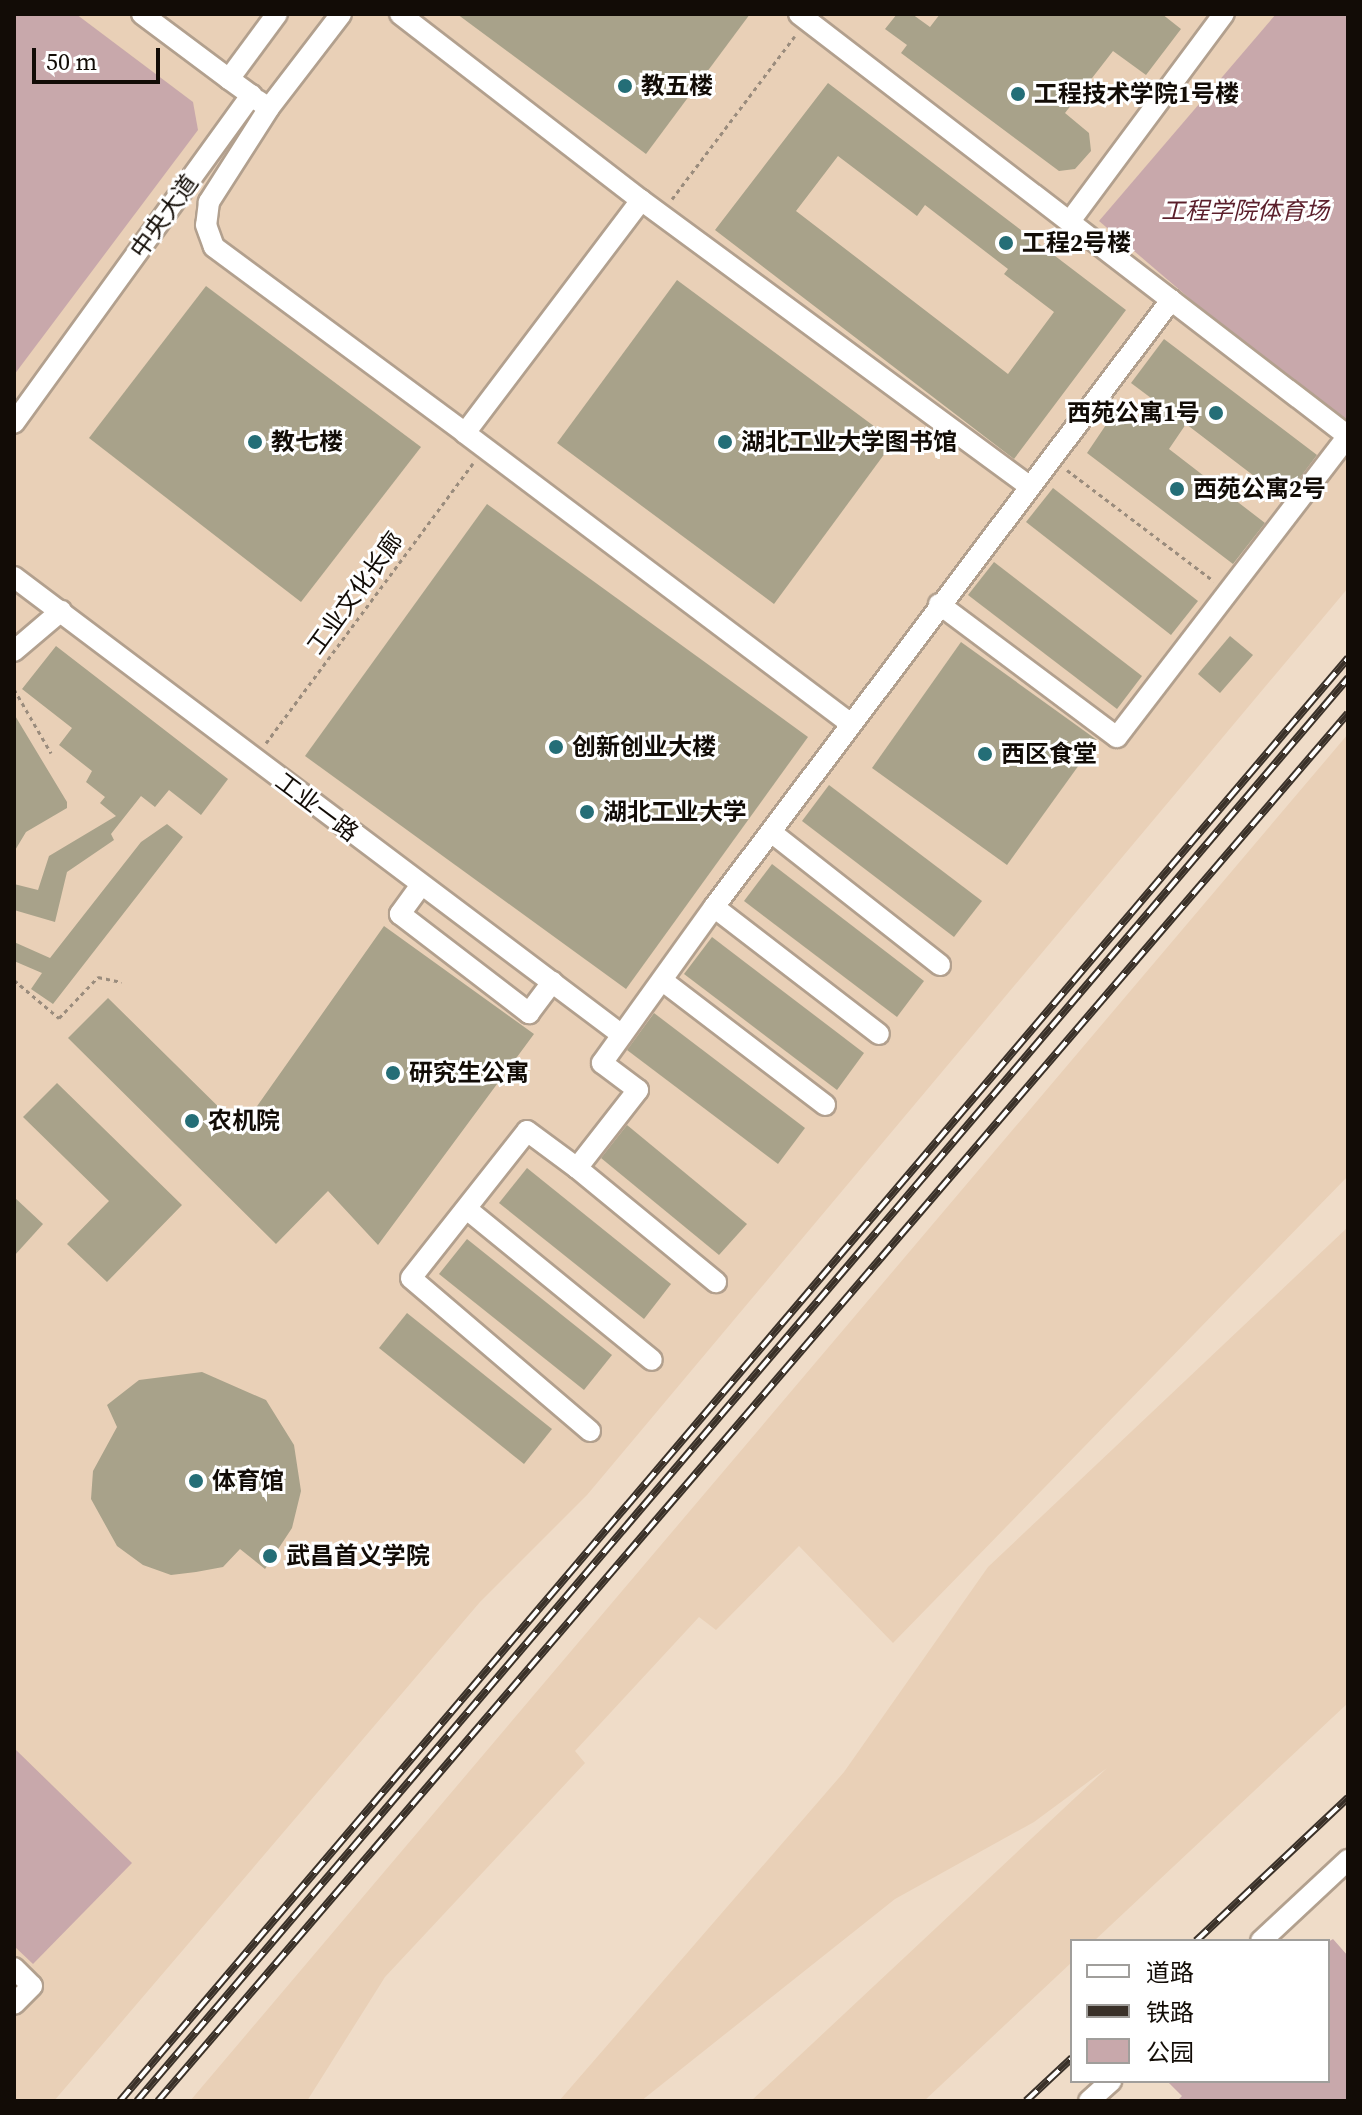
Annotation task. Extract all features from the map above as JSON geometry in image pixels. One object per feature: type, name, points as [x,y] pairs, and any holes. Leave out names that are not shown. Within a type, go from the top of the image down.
[{"type":"street","points":[[142,14],[269,108]]},
{"type":"street","points":[[229,79],[277,14]]},
{"type":"street","points":[[341,14],[269,108],[209,202],[206,225],[214,247],[851,724]]},
{"type":"street","points":[[400,14],[641,200],[1029,486]]},
{"type":"street","points":[[1070,221],[1219,16]]},
{"type":"street","points":[[803,17],[1348,436],[1117,737],[939,604]]},
{"type":"street","name":"中央大道","points":[[14,423],[251,95]]},
{"type":"street","points":[[465,433],[641,200]]},
{"type":"street","points":[[577,1168],[638,1090],[602,1063],[939,604],[1171,300]]},
{"type":"street","name":"工业一路","points":[[14,577],[622,1035]]},
{"type":"street","points":[[14,651],[61,611]]},
{"type":"street","points":[[771,832],[940,965]]},
{"type":"street","points":[[421,885],[400,914],[529,1013],[552,982]]},
{"type":"street","points":[[714,907],[879,1034]]},
{"type":"street","points":[[663,981],[825,1105]]},
{"type":"street","points":[[590,1431],[411,1278],[468,1210],[527,1131],[716,1282]]},
{"type":"street","points":[[468,1210],[652,1360]]},
{"type":"street","points":[[1263,1939],[1348,1860]]},
{"type":"street","points":[[14,1968],[32,1986],[14,2004]]},
{"type":"street","points":[[1089,2101],[1109,2083]]},
{"type":"path","points":[[660,214],[803,17]]},
{"type":"path","name":"工业文化长廊","points":[[255,759],[484,449]]},
{"type":"path","points":[[1051,458],[1229,593]]},
{"type":"path","points":[[14,689],[51,753]]},
{"type":"path","points":[[14,980],[59,1018],[98,977],[121,982]]},
{"type":"shaded area","name":"湖北工业大学","points":[[14,14],[1348,14],[1348,588],[587,1495],[480,1602],[54,2101],[14,2101]]},
{"type":"shaded area","points":[[1348,734],[1348,1176],[893,1643],[799,1546],[716,1630],[699,1617],[575,1751],[585,1763],[385,1977],[307,2101],[190,2101]]},
{"type":"shaded area","points":[[1348,1227],[1348,1703],[1096,1939],[1070,1939],[1070,1964],[924,2101],[751,2101],[1107,1768],[1034,1822],[895,1899],[641,2101],[559,2101],[844,1772],[988,1567]]},
{"type":"green space","points":[[14,14],[76,14],[193,102],[198,130],[14,375]]},
{"type":"green space","name":"工程学院体育场","points":[[1276,14],[1348,14],[1348,425],[1335,423],[1099,221]]},
{"type":"green space","points":[[14,1748],[132,1863],[33,1964],[14,1946]]},
{"type":"green space","points":[[1333,1939],[1348,1956],[1348,2101],[1177,2101],[1182,2096],[1169,2083],[1330,2083],[1330,1941]]},
{"type":"building","name":"教五楼","points":[[457,14],[750,14],[646,154]]},
{"type":"building","name":"工程技术学院1号楼","points":[[897,14],[912,14],[930,27],[940,14],[1162,14],[1181,29],[1146,75],[1113,51],[1065,113],[1089,133],[1091,151],[1075,169],[1059,171],[901,53],[907,45],[885,29]]},
{"type":"building","points":[[828,83],[1126,310],[1014,459],[715,230]],"holes":[[[838,156],[917,216],[925,205],[1008,269],[1004,274],[1054,312],[1008,374],[796,211]]]},
{"type":"building","name":"湖北工业大学图书馆","points":[[677,280],[894,441],[774,604],[557,443]]},
{"type":"building","name":"教七楼","points":[[206,286],[421,447],[301,602],[89,438]]},
{"type":"building","points":[[1164,339],[1317,455],[1284,499],[1186,424],[1169,449],[1265,523],[1233,564],[1087,453],[1116,410],[1138,425],[1155,401],[1131,383]]},
{"type":"building","points":[[1053,488],[1198,601],[1171,635],[1026,522]]},
{"type":"building","name":"创新创业大楼","points":[[487,504],[808,737],[626,989],[305,756]]},
{"type":"building","points":[[994,562],[1142,676],[1117,709],[968,595]]},
{"type":"building","points":[[1230,636],[1253,655],[1220,693],[1198,674]]},
{"type":"building","name":"西区食堂","points":[[961,642],[1097,740],[1007,865],[872,768]]},
{"type":"building","points":[[56,646],[228,779],[201,815],[169,790],[155,807],[141,796],[111,834],[114,840],[67,872],[55,922],[14,910],[14,884],[38,890],[49,856],[116,816],[100,803],[105,797],[86,782],[92,771],[59,745],[72,728],[22,689]]},
{"type":"building","points":[[14,714],[67,802],[67,808],[26,832],[14,852]]},
{"type":"building","points":[[829,785],[982,901],[954,937],[802,821]]},
{"type":"building","points":[[167,824],[183,837],[53,1004],[31,989],[42,973],[14,961],[14,942],[50,958],[141,842]]},
{"type":"building","points":[[772,864],[924,981],[897,1017],[744,901]]},
{"type":"building","name":"研究生公寓","points":[[384,926],[534,1034],[378,1245],[328,1191],[276,1244],[68,1038],[108,998],[241,1129]]},
{"type":"building","points":[[712,937],[864,1053],[837,1090],[684,974]]},
{"type":"building","points":[[654,1013],[805,1128],[778,1164],[627,1050]]},
{"type":"building","points":[[57,1083],[182,1205],[107,1282],[67,1244],[109,1201],[23,1117]]},
{"type":"building","points":[[627,1125],[747,1224],[719,1255],[601,1158]]},
{"type":"building","points":[[527,1168],[671,1284],[644,1319],[499,1203]]},
{"type":"building","points":[[14,1197],[43,1224],[14,1256]]},
{"type":"building","points":[[467,1239],[612,1355],[584,1390],[439,1274]]},
{"type":"building","points":[[407,1313],[552,1429],[524,1464],[379,1348]]},
{"type":"building","name":"体育馆","points":[[202,1372],[266,1400],[294,1445],[301,1491],[292,1528],[265,1569],[240,1549],[223,1567],[196,1572],[171,1575],[143,1565],[117,1546],[91,1499],[93,1471],[117,1427],[107,1405],[139,1380]]},
{"type":"railway","points":[[120,2101],[1348,658]]},
{"type":"railway","points":[[137,2101],[1348,678]]},
{"type":"railway","points":[[158,2101],[1348,713]]},
{"type":"railway","points":[[1198,1939],[1348,1798]]},
{"type":"railway","points":[[1026,2101],[1070,2060]]},
{"type":"place","name":"教五楼","points":[[625,86]]},
{"type":"place","name":"工程技术学院1号楼","points":[[1018,94]]},
{"type":"place","name":"工程2号楼","points":[[1006,243]]},
{"type":"place","name":"西苑公寓1号","points":[[1216,413]]},
{"type":"place","name":"教七楼","points":[[255,442]]},
{"type":"place","name":"湖北工业大学图书馆","points":[[725,442]]},
{"type":"place","name":"西苑公寓2号","points":[[1177,489]]},
{"type":"place","name":"创新创业大楼","points":[[556,747]]},
{"type":"place","name":"西区食堂","points":[[985,754]]},
{"type":"place","name":"湖北工业大学","points":[[587,812]]},
{"type":"place","name":"研究生公寓","points":[[393,1073]]},
{"type":"place","name":"农机院","points":[[192,1121]]},
{"type":"place","name":"体育馆","points":[[196,1481]]},
{"type":"place","name":"武昌首义学院","points":[[270,1556]]}]
